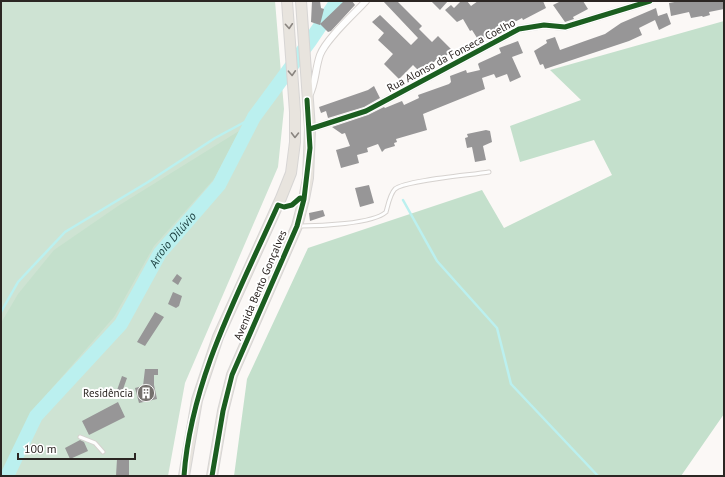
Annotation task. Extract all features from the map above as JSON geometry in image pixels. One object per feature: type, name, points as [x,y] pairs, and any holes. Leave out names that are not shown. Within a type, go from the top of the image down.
[{"type":"main road","name":"Avenida Bento Gonçalves","points":[[184,476],[197,400],[218,337],[291,173],[295,142],[294,96],[287,1]]},
{"type":"main road","name":"Avenida Bento Gonçalves","points":[[212,476],[223,411],[232,376],[297,226],[308,178],[310,129],[301,1]]},
{"type":"street","points":[[307,100],[315,85],[320,55],[326,45],[366,1]]},
{"type":"street","name":"Rua Alonso da Fonseca Coelho","points":[[310,129],[366,110],[519,29],[544,25],[565,27],[650,1]]},
{"type":"lane","points":[[297,226],[329,226],[378,217],[386,212],[394,190],[400,186],[437,178],[490,172]]},
{"type":"lane","points":[[80,437],[95,443],[103,452]]},
{"type":"green space","points":[[1,1],[275,1],[284,109],[278,167],[185,383],[168,476],[1,476]]},
{"type":"green space","points":[[724,21],[724,414],[681,476],[234,476],[247,379],[308,248],[482,190],[504,228],[612,175],[594,140],[520,162],[510,126],[581,100],[550,70]]},
{"type":"green space","points":[[239,131],[214,179],[154,246],[114,317],[33,410],[4,474],[1,476],[1,323],[18,294],[54,250],[118,206]]},
{"type":"building","points":[[312,1],[320,1],[321,8],[324,9],[320,25],[311,22]]},
{"type":"building","points":[[344,1],[352,1],[355,5],[331,31],[328,32],[320,24]]},
{"type":"building","points":[[383,1],[397,1],[422,26],[419,29],[432,42],[438,36],[452,50],[441,61],[438,58],[422,74],[413,65],[399,79],[384,64],[393,54],[378,40],[384,33],[372,22],[380,15],[411,45],[418,38]]},
{"type":"building","points":[[431,1],[448,1],[440,10]]},
{"type":"building","points":[[461,1],[467,1],[471,6],[478,1],[543,1],[546,8],[523,20],[522,18],[479,41],[472,30],[470,31],[463,19],[457,22],[445,10],[451,5],[454,8]]},
{"type":"building","points":[[561,1],[583,1],[588,9],[573,17],[574,19],[565,22],[553,5]]},
{"type":"building","points":[[680,1],[724,1],[724,9],[709,12],[710,15],[703,17],[691,18],[689,12],[671,16],[669,3]]},
{"type":"building","points":[[656,8],[658,16],[667,13],[671,24],[659,30],[655,20],[639,28],[642,35],[629,41],[545,69],[543,64],[540,65],[534,51],[547,43],[546,40],[555,37],[560,50],[605,34],[621,23]]},
{"type":"building","points":[[518,41],[523,53],[512,57],[521,77],[510,82],[507,74],[496,78],[494,74],[482,78],[485,89],[423,114],[427,130],[396,139],[397,142],[394,143],[395,146],[385,149],[382,152],[378,144],[367,148],[368,152],[357,155],[359,163],[341,168],[336,150],[350,146],[345,133],[342,134],[332,127],[368,115],[384,107],[385,108],[402,101],[404,105],[419,98],[418,95],[449,84],[451,82],[450,76],[466,70],[467,73],[480,70],[479,63],[501,53],[499,48]]},
{"type":"building","points":[[374,86],[380,98],[364,107],[328,118],[326,111],[321,113],[319,107],[368,90]]},
{"type":"building","points":[[486,130],[490,131],[492,142],[483,146],[486,160],[475,162],[472,147],[467,148],[465,138],[468,137],[467,134]]},
{"type":"building","points":[[369,185],[374,203],[360,207],[355,188]]},
{"type":"building","points":[[323,210],[325,216],[310,221],[309,213]]},
{"type":"building","points":[[177,274],[182,278],[178,285],[172,281]]},
{"type":"building","points":[[173,292],[182,296],[179,306],[176,308],[168,304]]},
{"type":"building","points":[[155,312],[164,317],[145,346],[137,342]]},
{"type":"building","name":"Residência","points":[[145,369],[158,369],[158,375],[154,375],[154,385],[157,399],[139,403],[135,388],[143,386]]},
{"type":"building","points":[[122,376],[127,378],[121,395],[116,393]]},
{"type":"building","points":[[118,402],[125,417],[89,435],[82,421]]},
{"type":"building","points":[[80,440],[84,442],[88,451],[70,459],[65,448]]},
{"type":"building","points":[[117,459],[129,460],[129,476],[116,476]]},
{"type":"waterway","name":"Arroio Dilúvio","points":[[7,476],[36,416],[121,324],[160,253],[219,185],[254,117],[310,41],[337,1]]},
{"type":"waterway","points":[[1,312],[18,282],[65,232],[148,182],[215,138],[254,117]]},
{"type":"waterway","points":[[403,200],[437,261],[497,328],[511,384],[598,476]]},
{"type":"cycle path","points":[[310,129],[366,111],[519,29],[544,25],[565,27],[650,1]]},
{"type":"cycle path","points":[[212,476],[223,411],[232,375],[297,226],[304,199],[310,148],[307,100]]},
{"type":"cycle path","points":[[184,476],[188,440],[196,405],[219,337],[233,303],[278,205],[284,207],[292,205],[300,198],[304,199]]},
{"type":"place","name":"Residência","points":[[146,393]]}]
